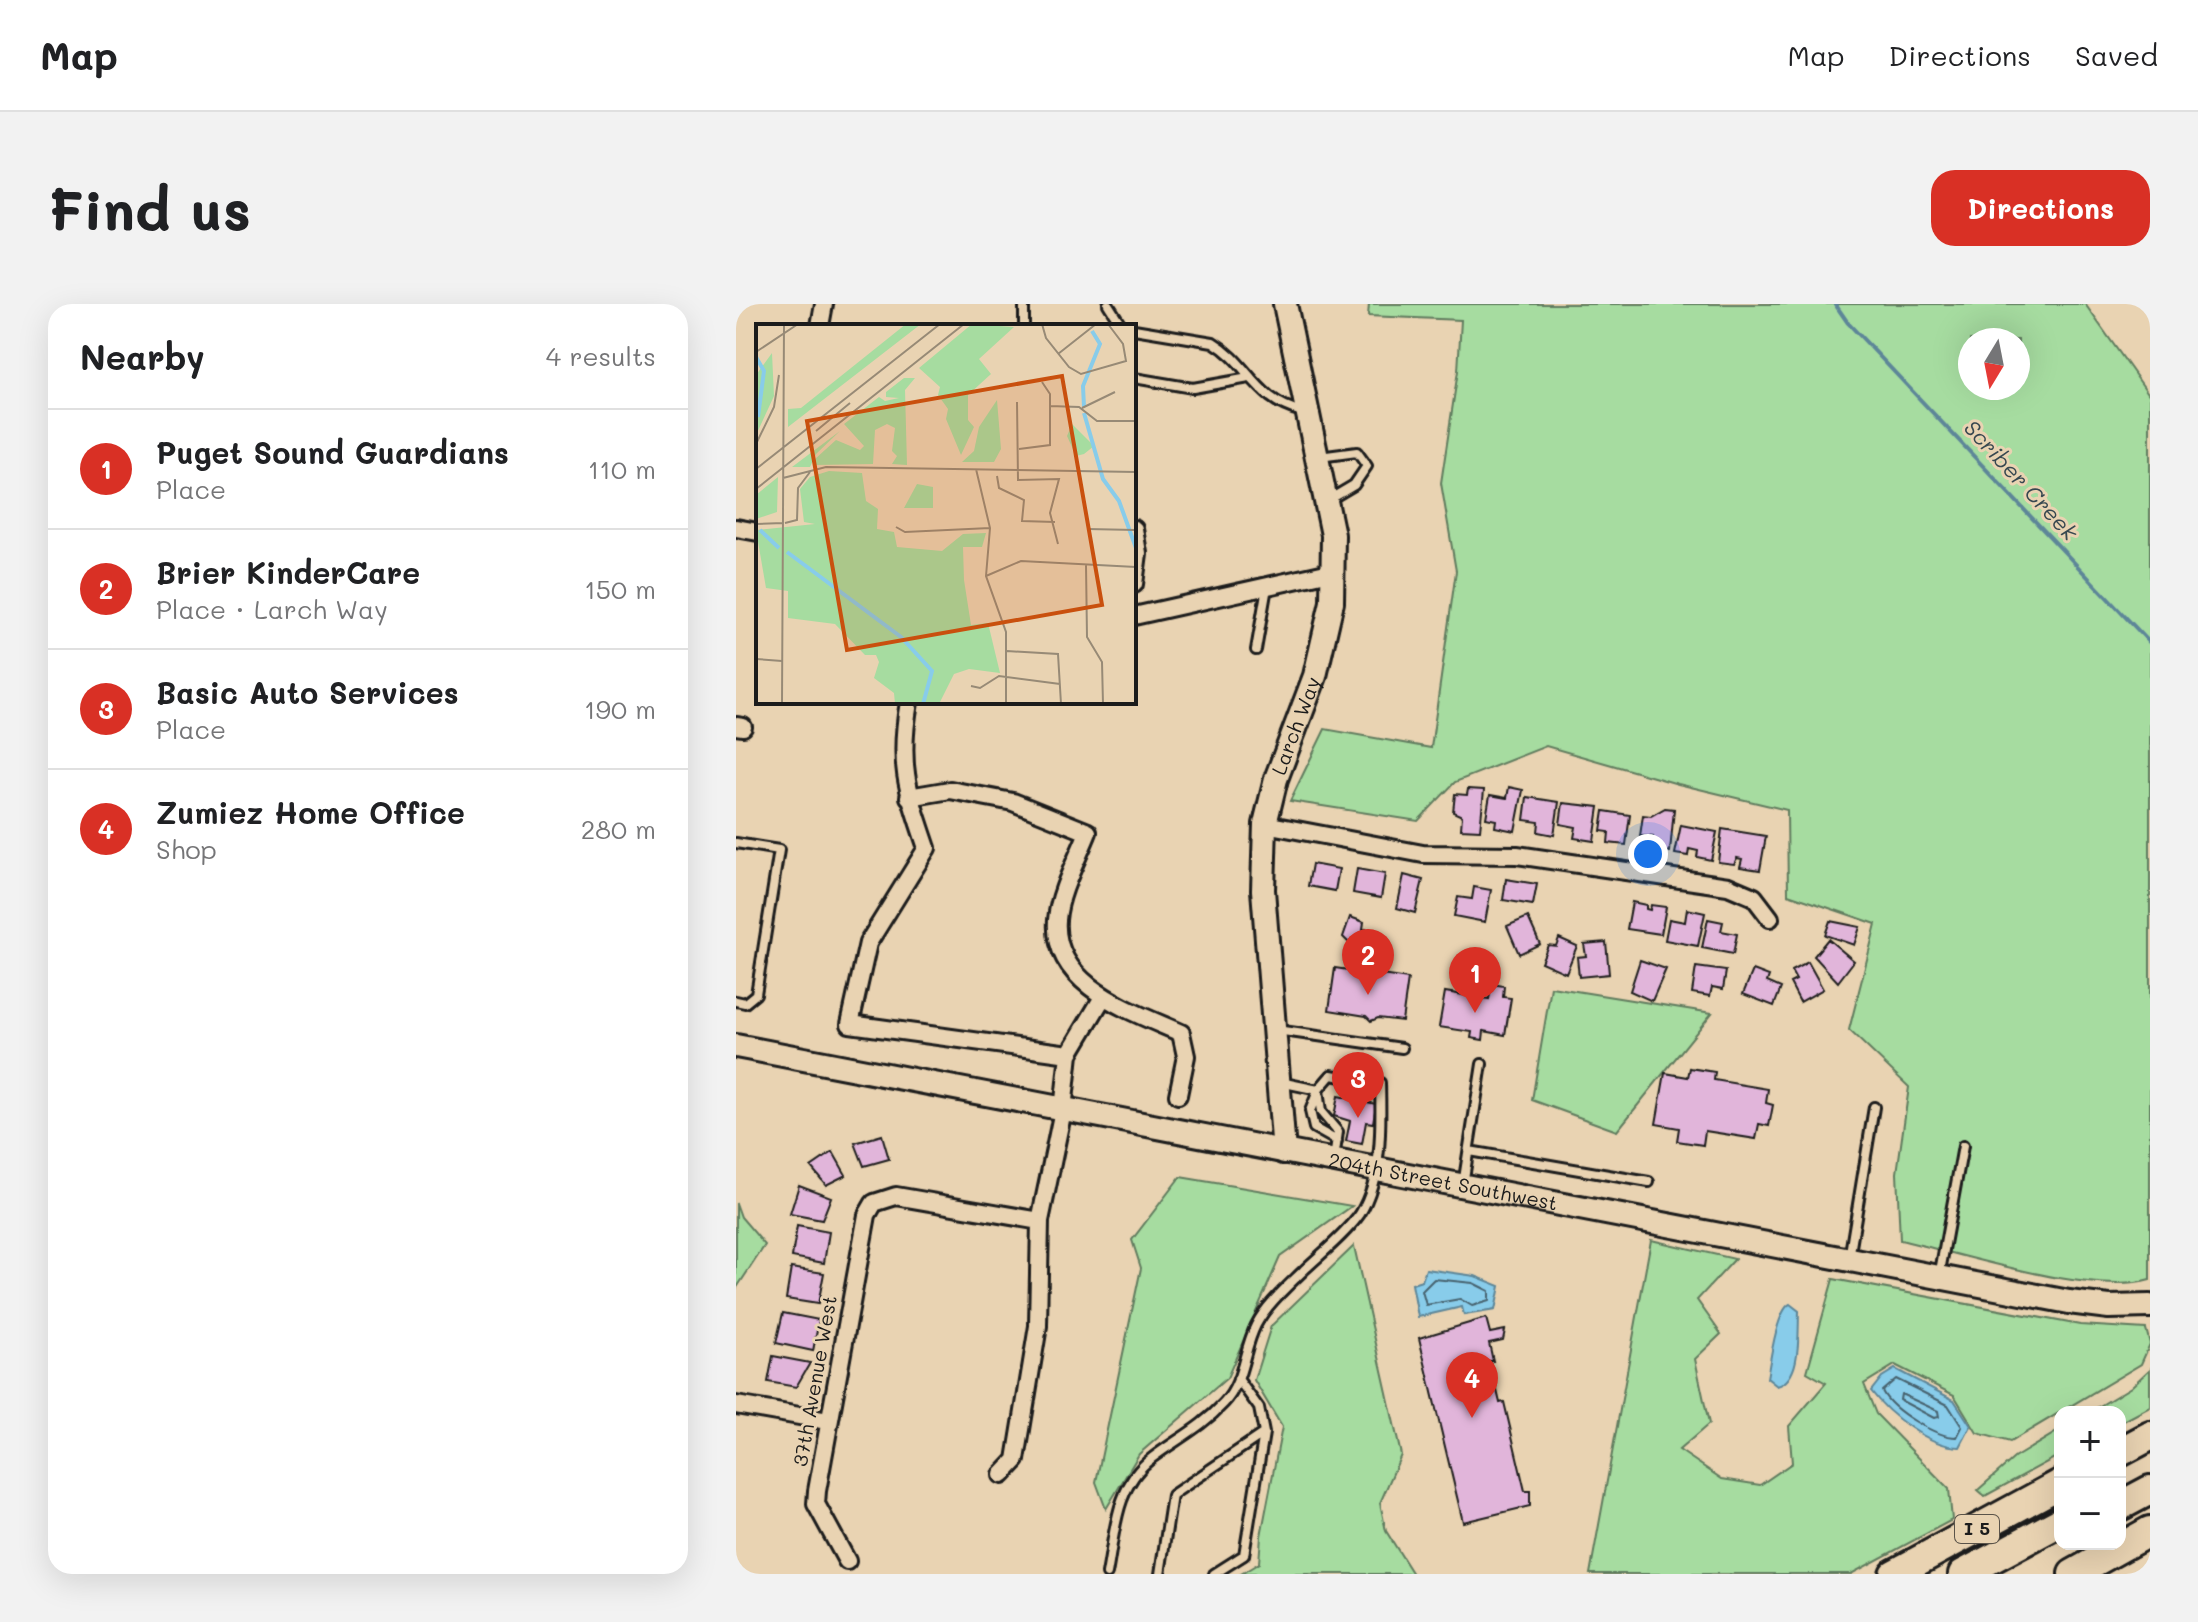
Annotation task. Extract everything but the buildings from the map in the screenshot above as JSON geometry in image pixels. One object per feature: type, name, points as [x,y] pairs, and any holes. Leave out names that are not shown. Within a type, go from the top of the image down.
[{"type":"highway","points":[[2126,1449],[2150,1436]]},
{"type":"highway","points":[[2126,1487],[2150,1474]]},
{"type":"highway","name":"I 5","points":[[1894,1574],[2054,1487]]},
{"type":"highway","points":[[2126,1503],[2150,1490]]},
{"type":"highway","points":[[1963,1574],[2054,1525]]},
{"type":"highway","points":[[2073,1574],[2150,1531]]},
{"type":"highway","points":[[1993,1574],[2054,1541]]},
{"type":"street","points":[[820,324],[824,304]]},
{"type":"street","name":"Larch Way","points":[[1284,1152],[1263,890],[1265,824],[1276,779],[1315,676],[1332,602],[1335,571],[1333,535],[1285,304]]},
{"type":"street","points":[[736,528],[756,532]]},
{"type":"street","points":[[1136,541],[1136,568]]},
{"type":"street","points":[[1136,616],[1335,571]]},
{"type":"street","points":[[909,704],[901,748],[909,797],[927,848],[868,943],[850,1024],[1069,1054]]},
{"type":"street","points":[[909,797],[950,790],[1013,802],[1088,832],[1057,916],[1057,943],[1075,973],[1103,997],[1181,1033],[1186,1056],[1178,1095]]},
{"type":"street","points":[[1265,824],[1423,854],[1517,855],[1728,886],[1754,897],[1770,918]]},
{"type":"street","points":[[1002,1475],[1016,1460],[1038,1326],[1040,1221],[1063,1110],[1069,1054],[1103,997]]},
{"type":"street","name":"204th Street Southwest","points":[[736,1046],[1284,1152],[1336,1145],[1375,1169],[2091,1306],[2150,1306]]},
{"type":"street","name":"37th Avenue West","points":[[847,1561],[816,1504],[863,1229],[874,1203],[884,1198],[910,1198],[1040,1221]]},
{"type":"street","points":[[736,1405],[828,1421]]},
{"type":"lane","points":[[1108,304],[1121,324]]},
{"type":"lane","points":[[1136,329],[1213,342],[1223,348],[1277,404],[1308,413]]},
{"type":"lane","points":[[1136,378],[1193,388],[1249,378]]},
{"type":"lane","points":[[1317,458],[1357,452],[1367,466],[1354,485],[1326,501]]},
{"type":"lane","points":[[1256,650],[1267,586]]},
{"type":"lane","points":[[736,843],[779,850],[756,994],[745,1003],[736,1001]]},
{"type":"lane","points":[[1273,1029],[1402,1048]]},
{"type":"lane","points":[[1463,1186],[1482,1064]]},
{"type":"lane","points":[[1107,1574],[1117,1511],[1131,1481],[1150,1459],[1194,1433],[1227,1400],[1238,1379],[1256,1325],[1281,1294],[1360,1213],[1375,1169],[1381,1131],[1380,1083],[1331,1075],[1318,1090],[1310,1111],[1314,1128],[1336,1145]]},
{"type":"lane","points":[[1278,1082],[1318,1090]]},
{"type":"lane","points":[[1318,1090],[1321,1112],[1336,1145]]},
{"type":"lane","points":[[1849,1260],[1874,1107]]},
{"type":"lane","points":[[1939,1278],[1963,1146]]},
{"type":"lane","points":[[1469,1151],[1649,1182]]},
{"type":"lane","points":[[1214,1574],[1244,1555],[1264,1433],[1259,1408],[1238,1379]]},
{"type":"lane","points":[[1160,1574],[1172,1495],[1264,1433]]},
{"type":"green space","points":[[1369,304],[2085,304],[2150,396],[2150,1280],[2125,1284],[2062,1279],[1900,1240],[1897,1173],[1909,1087],[1849,1030],[1876,924],[1788,894],[1787,810],[1678,784],[1546,746],[1455,782],[1418,821],[1290,801],[1325,729],[1431,748],[1456,571],[1441,483],[1458,371],[1461,320],[1368,316]]},
{"type":"green space","points":[[1551,987],[1712,1013],[1617,1131],[1532,1100]]},
{"type":"green space","points":[[1180,1177],[1352,1206],[1280,1257],[1227,1378],[1139,1454],[1106,1509],[1096,1482],[1141,1268],[1132,1240]]},
{"type":"green space","points":[[736,1203],[741,1217],[765,1245],[736,1289]]},
{"type":"green space","points":[[1651,1240],[1735,1259],[1697,1300],[1721,1334],[1695,1359],[1709,1424],[1679,1450],[1722,1479],[1760,1485],[1792,1463],[1789,1426],[1826,1383],[1807,1372],[1833,1279],[2080,1325],[2146,1329],[2150,1344],[2141,1364],[2070,1406],[2054,1406],[2054,1416],[2010,1442],[1977,1433],[1954,1395],[1895,1365],[1864,1384],[1876,1414],[1949,1489],[1952,1520],[1851,1574],[1590,1574]]},
{"type":"green space","points":[[1354,1246],[1401,1455],[1380,1503],[1386,1531],[1413,1574],[1241,1574],[1259,1563],[1261,1536],[1282,1427],[1254,1380],[1271,1326]]},
{"type":"green space","points":[[2150,1369],[2150,1407],[2126,1420],[2126,1406],[2100,1406],[2131,1387]]},
{"type":"green space","points":[[2054,1434],[2054,1458],[1985,1496],[1978,1490],[2014,1458]]},
{"type":"water","points":[[1426,1269],[1475,1276],[1500,1286],[1495,1310],[1464,1315],[1462,1307],[1418,1317],[1412,1284],[1422,1281]]},
{"type":"water","points":[[1790,1304],[1799,1311],[1797,1354],[1791,1375],[1777,1386],[1767,1378],[1781,1316]]},
{"type":"water","points":[[1895,1369],[1954,1400],[1971,1426],[1960,1447],[1948,1446],[1923,1436],[1888,1410],[1871,1391],[1882,1377]]},
{"type":"waterway","name":"Scriber Creek","points":[[1835,304],[1848,323],[2150,643]]},
{"type":"place","name":"Brier KinderCare","points":[[1368,995]]},
{"type":"place","name":"Puget Sound Guardians","points":[[1475,1013]]},
{"type":"place","name":"Basic Auto Services","points":[[1358,1118]]},
{"type":"place","name":"Zumiez Home Office","points":[[1472,1418]]}]
